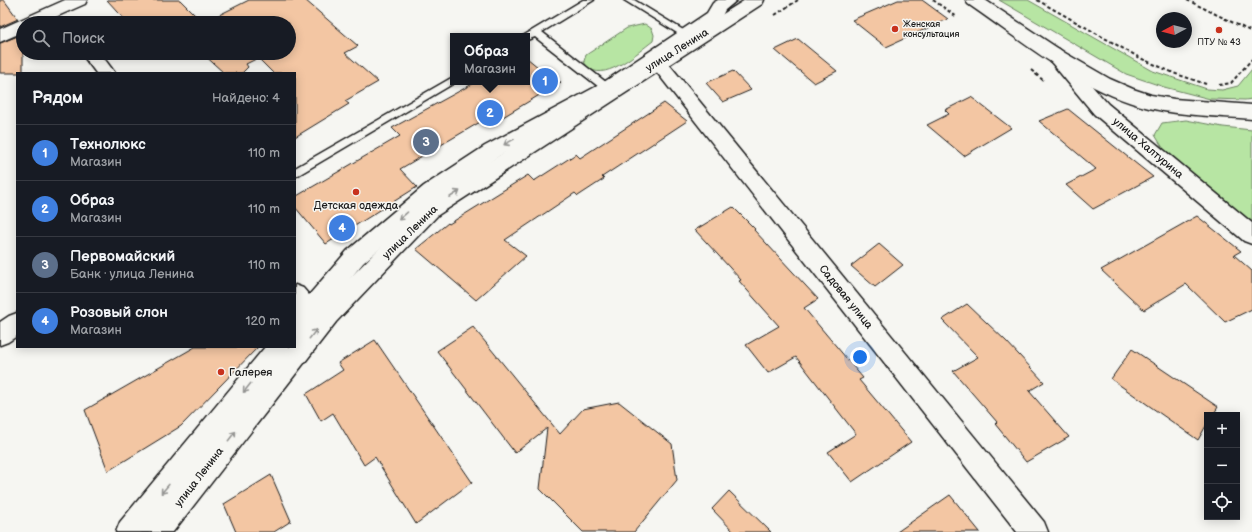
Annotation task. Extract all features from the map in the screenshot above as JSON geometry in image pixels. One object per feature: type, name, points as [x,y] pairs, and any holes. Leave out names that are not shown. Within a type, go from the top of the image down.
[{"type":"street","points":[[36,16],[51,5],[78,0]]},
{"type":"street","points":[[609,90],[691,37],[713,17],[719,7],[729,0]]},
{"type":"street","name":"улица Ленина","points":[[296,328],[312,305],[431,209],[609,90],[658,62],[691,37],[756,0]]},
{"type":"street","name":"улица Халтурина","points":[[974,0],[1083,73],[1117,91],[1150,101],[1174,106],[1252,112]]},
{"type":"street","points":[[51,5],[60,16]]},
{"type":"street","points":[[0,36],[16,28]]},
{"type":"street","name":"улица Халтурина","points":[[1053,53],[1101,109],[1252,235]]},
{"type":"street","points":[[96,60],[105,72]]},
{"type":"street","name":"Садовая улица","points":[[658,62],[1034,532]]},
{"type":"street","points":[[296,327],[312,305]]},
{"type":"street","points":[[0,335],[16,324]]},
{"type":"street","points":[[130,532],[279,348]]},
{"type":"street","name":"улица Ленина","points":[[156,532],[282,348]]},
{"type":"lane","points":[[590,0],[531,34],[609,90]]},
{"type":"lane","points":[[628,0],[691,37]]},
{"type":"lane","points":[[296,172],[450,82]]},
{"type":"path","points":[[1037,0],[1140,58],[1176,74],[1212,86],[1230,83],[1252,58]]},
{"type":"path","points":[[1187,0],[1252,32]]},
{"type":"green space","points":[[999,0],[1028,0],[1153,71],[1207,89],[1222,90],[1238,86],[1252,69],[1252,99],[1210,99],[1164,87],[1126,74]]},
{"type":"green space","points":[[645,24],[652,29],[654,35],[653,41],[631,58],[614,68],[605,71],[590,69],[586,65],[584,61],[586,55],[627,28]]},
{"type":"green space","points":[[1186,120],[1223,127],[1252,130],[1252,224],[1166,153],[1155,135],[1162,123]]},
{"type":"building","points":[[0,0],[4,0],[16,16],[16,20],[0,27]]},
{"type":"building","points":[[107,0],[180,0],[196,16],[122,16]]},
{"type":"building","points":[[249,0],[305,0],[358,46],[345,53],[378,82],[345,101],[349,104],[296,136],[296,72],[272,72],[260,60],[296,60],[296,16],[217,16]]},
{"type":"building","name":"Женская консультация","points":[[898,0],[922,0],[948,19],[886,47],[852,20]]},
{"type":"building","points":[[16,37],[16,60],[23,60],[23,72],[0,73],[0,43]]},
{"type":"building","points":[[798,39],[837,71],[814,83],[775,50]]},
{"type":"building","points":[[210,60],[254,60],[246,64],[248,67],[243,72],[223,72]]},
{"type":"building","points":[[530,60],[556,82],[561,82],[493,123],[487,118],[400,169],[417,187],[326,244],[296,208],[296,196],[400,136],[392,128],[471,85],[530,85]]},
{"type":"building","points":[[733,71],[751,90],[723,102],[706,83]]},
{"type":"building","points":[[971,97],[1011,128],[964,156],[927,125],[949,114],[945,110]]},
{"type":"building","points":[[664,103],[687,121],[602,177],[604,179],[578,196],[575,193],[505,240],[526,256],[476,300],[416,249],[448,223],[449,224],[528,175],[534,181],[576,154],[580,158]]},
{"type":"building","points":[[1068,109],[1153,177],[1093,209],[1066,185],[1096,169],[1039,121]]},
{"type":"building","points":[[733,207],[755,229],[754,230],[818,299],[804,308],[863,378],[859,380],[911,442],[852,482],[828,452],[856,434],[796,357],[768,373],[746,345],[779,326],[739,281],[741,280],[695,230]]},
{"type":"building","points":[[1197,216],[1241,251],[1234,255],[1252,271],[1252,309],[1225,322],[1186,284],[1144,310],[1101,270]]},
{"type":"building","points":[[879,244],[903,265],[875,287],[851,266]]},
{"type":"building","points":[[967,304],[1006,341],[1044,382],[1029,391],[1069,437],[1026,462],[995,424],[997,422],[953,371],[978,357],[942,320]]},
{"type":"building","points":[[473,327],[560,434],[583,409],[619,402],[672,444],[677,480],[634,532],[583,532],[540,489],[547,428],[515,453],[437,351]]},
{"type":"building","points":[[375,340],[472,482],[416,524],[375,457],[364,465],[333,413],[321,421],[306,394],[343,370],[338,363]]},
{"type":"building","points":[[193,348],[257,348],[181,426],[108,471],[85,410]]},
{"type":"building","points":[[1132,349],[1218,407],[1215,412],[1204,412],[1204,429],[1198,440],[1111,379]]},
{"type":"building","points":[[271,475],[291,521],[274,532],[236,532],[224,504]]},
{"type":"building","points":[[729,491],[771,532],[734,532],[712,509]]},
{"type":"building","points":[[950,495],[980,532],[897,532]]},
{"type":"place","name":"Женская консультация","points":[[895,29]]},
{"type":"place","name":"ПТУ № 43","points":[[1219,30]]},
{"type":"place","name":"Технолюкс","points":[[545,81]]},
{"type":"place","name":"Образ","points":[[490,113]]},
{"type":"place","name":"Первомайский","points":[[426,142]]},
{"type":"place","name":"Детская одежда","points":[[356,192]]},
{"type":"place","name":"Розовый слон","points":[[342,228]]},
{"type":"place","name":"Галерея","points":[[221,372]]}]
